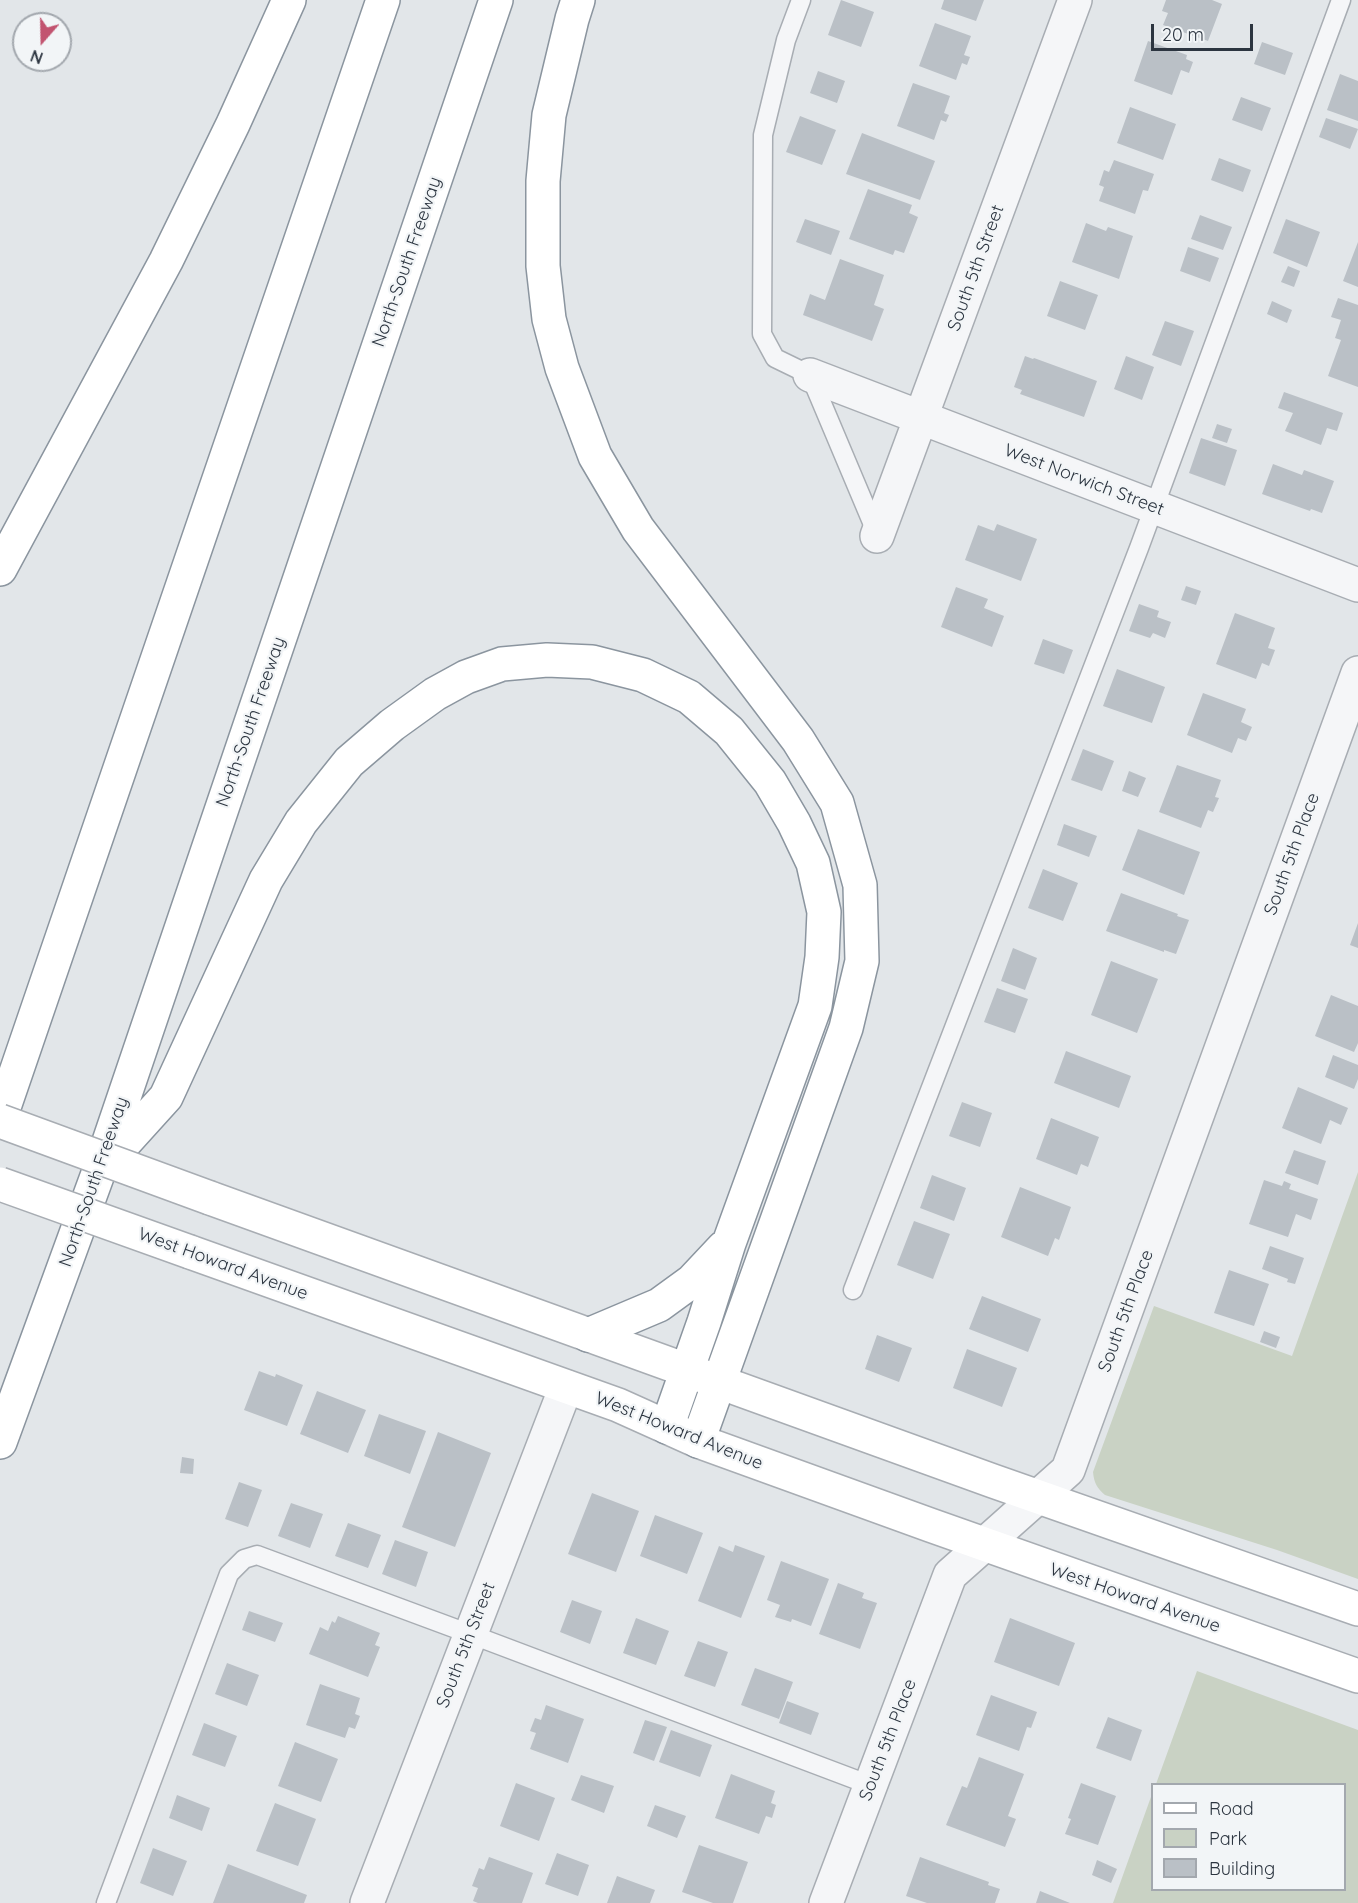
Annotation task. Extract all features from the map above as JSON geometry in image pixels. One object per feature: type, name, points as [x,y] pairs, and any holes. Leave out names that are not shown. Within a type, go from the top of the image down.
[{"type":"main road","points":[[0,569],[166,261],[233,124],[289,0]]},
{"type":"main road","points":[[383,0],[0,1120],[588,1335],[1358,1609]]},
{"type":"main road","name":"North-South Freeway","points":[[0,1442],[99,1171],[495,0]]},
{"type":"main road","points":[[578,0],[549,115],[543,182],[543,266],[549,319],[562,368],[595,456],[638,529],[798,740],[837,803],[860,885],[862,961],[846,1028],[698,1441]]},
{"type":"main road","points":[[99,1171],[166,1097],[266,880],[301,822],[349,762],[409,712],[435,694],[466,677],[502,664],[547,660],[592,662],[643,675],[689,697],[729,731],[770,782],[794,823],[813,863],[824,912],[822,957],[815,1005],[729,1243],[667,1427]]},
{"type":"main road","name":"West Howard Avenue","points":[[0,1184],[618,1405],[698,1441],[1358,1676]]},
{"type":"main road","points":[[588,1335],[659,1305],[692,1281],[729,1243]]},
{"type":"street","name":"South 5th Street","points":[[877,536],[1075,0]]},
{"type":"street","name":"West Norwich Street","points":[[810,375],[1358,585]]},
{"type":"street","name":"South 5th Place","points":[[825,1903],[950,1575],[1068,1470],[1358,673]]},
{"type":"street","name":"South 5th Street","points":[[367,1903],[566,1387]]},
{"type":"lane","points":[[801,0],[786,40],[763,135],[762,334],[775,358],[810,375],[877,536]]},
{"type":"lane","points":[[853,1290],[1155,507],[1341,0]]},
{"type":"lane","points":[[106,1903],[229,1574],[244,1559],[257,1556],[870,1785]]},
{"type":"green space","points":[[1358,1172],[1358,1579],[1277,1550],[1105,1495],[1096,1485],[1093,1472],[1154,1306],[1292,1356]]},
{"type":"green space","points":[[1197,1671],[1358,1730],[1358,1903],[1113,1903],[1151,1797],[1151,1891],[1346,1891],[1346,1783],[1156,1783]]},
{"type":"building","points":[[841,0],[874,12],[861,47],[828,35]]},
{"type":"building","points":[[944,0],[984,0],[976,21],[941,9]]},
{"type":"building","points":[[1166,0],[1212,0],[1222,4],[1208,41],[1163,25],[1168,13],[1162,11]]},
{"type":"building","points":[[935,23],[971,36],[964,55],[970,57],[967,65],[962,63],[956,80],[919,66]]},
{"type":"building","points":[[1148,41],[1187,55],[1186,59],[1193,62],[1189,73],[1181,70],[1172,95],[1134,81]]},
{"type":"building","points":[[1262,42],[1293,53],[1285,75],[1254,64]]},
{"type":"building","points":[[818,71],[845,81],[837,103],[810,93]]},
{"type":"building","points":[[1340,74],[1358,81],[1358,121],[1327,110]]},
{"type":"building","points":[[913,83],[950,96],[944,113],[949,115],[946,122],[941,120],[934,140],[897,126]]},
{"type":"building","points":[[1241,97],[1271,108],[1262,131],[1232,120]]},
{"type":"building","points":[[1130,107],[1176,124],[1163,160],[1117,143]]},
{"type":"building","points":[[800,116],[836,130],[822,165],[786,152]]},
{"type":"building","points":[[1326,118],[1358,129],[1350,149],[1319,137]]},
{"type":"building","points":[[862,133],[935,161],[920,200],[846,174]]},
{"type":"building","points":[[1219,158],[1251,170],[1243,192],[1211,180]]},
{"type":"building","points":[[1114,160],[1154,174],[1148,191],[1143,190],[1135,214],[1099,201],[1104,187],[1099,185],[1104,170],[1109,172]]},
{"type":"building","points":[[868,189],[912,205],[909,213],[918,217],[904,253],[895,250],[893,255],[849,239]]},
{"type":"building","points":[[1200,215],[1232,227],[1223,250],[1191,239]]},
{"type":"building","points":[[805,219],[840,231],[831,255],[796,242]]},
{"type":"building","points":[[1286,219],[1320,232],[1307,267],[1273,253]]},
{"type":"building","points":[[1086,223],[1106,231],[1108,227],[1133,236],[1119,279],[1072,262]]},
{"type":"building","points":[[1358,242],[1358,287],[1343,281]]},
{"type":"building","points":[[1188,247],[1219,258],[1210,282],[1180,271]]},
{"type":"building","points":[[840,259],[884,275],[874,305],[884,309],[872,341],[803,315],[810,294],[825,300]]},
{"type":"building","points":[[1288,266],[1300,271],[1294,287],[1281,282]]},
{"type":"building","points":[[1060,281],[1098,295],[1085,330],[1047,316]]},
{"type":"building","points":[[1338,298],[1358,305],[1358,387],[1328,376],[1341,340],[1335,338],[1341,320],[1331,317]]},
{"type":"building","points":[[1272,301],[1292,310],[1287,323],[1267,314]]},
{"type":"building","points":[[1165,321],[1194,331],[1181,366],[1152,355]]},
{"type":"building","points":[[1025,356],[1097,381],[1084,417],[1020,394],[1022,390],[1014,387]]},
{"type":"building","points":[[1126,356],[1154,367],[1142,400],[1114,389]]},
{"type":"building","points":[[1284,392],[1343,413],[1337,431],[1327,428],[1321,445],[1285,431],[1293,413],[1278,408]]},
{"type":"building","points":[[1217,424],[1232,429],[1227,443],[1212,438]]},
{"type":"building","points":[[1201,438],[1237,450],[1225,486],[1189,473]]},
{"type":"building","points":[[1273,464],[1302,475],[1304,470],[1334,481],[1322,513],[1262,494]]},
{"type":"building","points":[[997,524],[1037,539],[1021,581],[965,560],[978,525],[994,531]]},
{"type":"building","points":[[1186,586],[1201,591],[1196,605],[1181,600]]},
{"type":"building","points":[[956,587],[988,599],[984,608],[1004,616],[992,647],[941,627]]},
{"type":"building","points":[[1139,604],[1159,611],[1157,617],[1171,622],[1165,638],[1153,633],[1150,638],[1129,631]]},
{"type":"building","points":[[1235,613],[1275,628],[1268,648],[1275,650],[1269,666],[1262,663],[1256,679],[1216,664]]},
{"type":"building","points":[[1043,639],[1073,650],[1064,674],[1034,664]]},
{"type":"building","points":[[1117,669],[1165,687],[1152,723],[1103,706]]},
{"type":"building","points":[[1203,693],[1246,709],[1241,722],[1252,727],[1246,741],[1238,738],[1232,753],[1187,735]]},
{"type":"building","points":[[1083,749],[1114,761],[1102,791],[1071,780]]},
{"type":"building","points":[[1177,765],[1221,780],[1215,797],[1219,798],[1213,812],[1208,810],[1201,828],[1159,812]]},
{"type":"building","points":[[1129,771],[1146,778],[1138,797],[1122,791]]},
{"type":"building","points":[[1064,824],[1097,836],[1089,857],[1057,845]]},
{"type":"building","points":[[1138,829],[1200,852],[1184,895],[1122,870]]},
{"type":"building","points":[[1043,869],[1078,883],[1063,921],[1028,908]]},
{"type":"building","points":[[1121,893],[1189,920],[1176,954],[1164,950],[1164,952],[1106,931]]},
{"type":"building","points":[[1358,923],[1358,948],[1350,945]]},
{"type":"building","points":[[1013,948],[1037,958],[1025,990],[1001,981]]},
{"type":"building","points":[[1111,961],[1158,979],[1137,1033],[1091,1015]]},
{"type":"building","points":[[997,988],[1028,999],[1015,1033],[984,1022]]},
{"type":"building","points":[[1331,995],[1358,1006],[1358,1043],[1354,1052],[1315,1036]]},
{"type":"building","points":[[1066,1051],[1131,1076],[1119,1108],[1054,1083]]},
{"type":"building","points":[[1333,1055],[1358,1065],[1358,1079],[1354,1089],[1325,1077]]},
{"type":"building","points":[[1298,1087],[1348,1108],[1341,1125],[1330,1120],[1321,1144],[1282,1128]]},
{"type":"building","points":[[962,1102],[992,1113],[980,1147],[949,1136]]},
{"type":"building","points":[[1051,1118],[1099,1137],[1088,1167],[1081,1164],[1077,1175],[1036,1159]]},
{"type":"building","points":[[1294,1150],[1326,1161],[1318,1185],[1285,1173]]},
{"type":"building","points":[[932,1175],[966,1188],[954,1221],[920,1208]]},
{"type":"building","points":[[1264,1180],[1282,1186],[1284,1181],[1291,1184],[1289,1189],[1318,1199],[1311,1220],[1296,1214],[1288,1237],[1249,1224]]},
{"type":"building","points":[[1020,1187],[1071,1207],[1059,1240],[1055,1238],[1048,1256],[1001,1237]]},
{"type":"building","points":[[914,1221],[950,1234],[933,1279],[897,1265]]},
{"type":"building","points":[[1270,1246],[1304,1258],[1295,1284],[1262,1269]]},
{"type":"building","points":[[1229,1270],[1269,1284],[1254,1326],[1214,1313]]},
{"type":"building","points":[[982,1296],[1041,1319],[1028,1352],[969,1329]]},
{"type":"building","points":[[1264,1331],[1280,1337],[1276,1348],[1260,1342]]},
{"type":"building","points":[[877,1335],[912,1348],[899,1382],[865,1369]]},
{"type":"building","points":[[967,1349],[1017,1368],[1002,1407],[953,1388]]},
{"type":"building","points":[[259,1371],[275,1377],[276,1374],[303,1385],[287,1426],[244,1410]]},
{"type":"building","points":[[317,1391],[366,1410],[348,1453],[300,1434]]},
{"type":"building","points":[[379,1414],[426,1431],[410,1474],[364,1456]]},
{"type":"building","points":[[438,1432],[491,1453],[455,1547],[402,1527]]},
{"type":"building","points":[[182,1457],[194,1459],[193,1474],[180,1473]]},
{"type":"building","points":[[239,1482],[262,1490],[248,1527],[225,1519]]},
{"type":"building","points":[[592,1493],[639,1511],[616,1572],[568,1554]]},
{"type":"building","points":[[291,1503],[323,1514],[310,1548],[278,1536]]},
{"type":"building","points":[[655,1515],[703,1533],[687,1574],[640,1556]]},
{"type":"building","points":[[348,1523],[381,1535],[368,1568],[335,1556]]},
{"type":"building","points":[[395,1540],[428,1552],[416,1587],[382,1574]]},
{"type":"building","points":[[735,1545],[765,1556],[741,1618],[698,1601],[719,1546],[733,1552]]},
{"type":"building","points":[[781,1561],[829,1579],[811,1626],[792,1619],[791,1622],[775,1617],[780,1605],[767,1600]]},
{"type":"building","points":[[838,1583],[864,1593],[862,1598],[877,1603],[860,1649],[819,1634]]},
{"type":"building","points":[[572,1600],[602,1611],[590,1644],[560,1632]]},
{"type":"building","points":[[249,1611],[283,1623],[275,1642],[242,1630]]},
{"type":"building","points":[[338,1616],[380,1633],[375,1645],[380,1647],[368,1677],[309,1654],[320,1627],[328,1631],[332,1621],[335,1623]]},
{"type":"building","points":[[636,1618],[669,1631],[656,1665],[623,1653]]},
{"type":"building","points":[[1010,1618],[1075,1643],[1059,1686],[994,1662]]},
{"type":"building","points":[[698,1641],[728,1652],[715,1687],[684,1676]]},
{"type":"building","points":[[227,1663],[259,1675],[247,1706],[215,1694]]},
{"type":"building","points":[[755,1668],[793,1682],[779,1719],[741,1705]]},
{"type":"building","points":[[320,1684],[360,1698],[355,1714],[360,1716],[355,1729],[349,1727],[345,1738],[306,1725]]},
{"type":"building","points":[[991,1695],[1037,1712],[1031,1728],[1027,1727],[1019,1751],[976,1735]]},
{"type":"building","points":[[787,1701],[819,1713],[811,1735],[779,1723]]},
{"type":"building","points":[[546,1705],[584,1719],[568,1763],[530,1749],[536,1733],[530,1731],[535,1718],[541,1720]]},
{"type":"building","points":[[1108,1717],[1142,1730],[1131,1761],[1096,1748]]},
{"type":"building","points":[[645,1720],[667,1727],[654,1761],[633,1753]]},
{"type":"building","points":[[204,1723],[237,1736],[225,1767],[192,1755]]},
{"type":"building","points":[[671,1730],[712,1745],[700,1777],[659,1762]]},
{"type":"building","points":[[295,1742],[338,1759],[321,1802],[278,1786]]},
{"type":"building","points":[[979,1757],[1024,1774],[1008,1816],[1016,1819],[1005,1847],[946,1825],[962,1786],[967,1788]]},
{"type":"building","points":[[731,1774],[775,1791],[771,1803],[776,1805],[772,1818],[766,1816],[759,1834],[715,1818]]},
{"type":"building","points":[[581,1775],[614,1786],[604,1813],[571,1800]]},
{"type":"building","points":[[516,1783],[555,1798],[539,1841],[500,1826]]},
{"type":"building","points":[[1081,1783],[1116,1796],[1098,1845],[1065,1834],[1071,1819],[1068,1818]]},
{"type":"building","points":[[177,1795],[210,1808],[202,1831],[169,1818]]},
{"type":"building","points":[[275,1803],[316,1819],[298,1866],[256,1851]]},
{"type":"building","points":[[655,1805],[686,1816],[677,1838],[647,1826]]},
{"type":"building","points":[[699,1845],[748,1862],[733,1903],[713,1903],[682,1892]]},
{"type":"building","points":[[153,1848],[187,1861],[173,1896],[140,1883]]},
{"type":"building","points":[[557,1853],[589,1865],[578,1896],[545,1884]]},
{"type":"building","points":[[489,1857],[533,1873],[522,1903],[473,1901],[478,1888],[472,1886],[479,1868],[484,1870]]},
{"type":"building","points":[[920,1857],[989,1882],[988,1885],[1000,1889],[995,1903],[927,1903],[906,1896]]},
{"type":"building","points":[[1097,1860],[1117,1869],[1111,1883],[1092,1875]]},
{"type":"building","points":[[228,1864],[307,1895],[304,1903],[213,1903]]},
{"type":"building","points":[[617,1876],[655,1890],[650,1903],[607,1903]]},
{"type":"building","points":[[1040,1891],[1070,1903],[1036,1903]]}]
